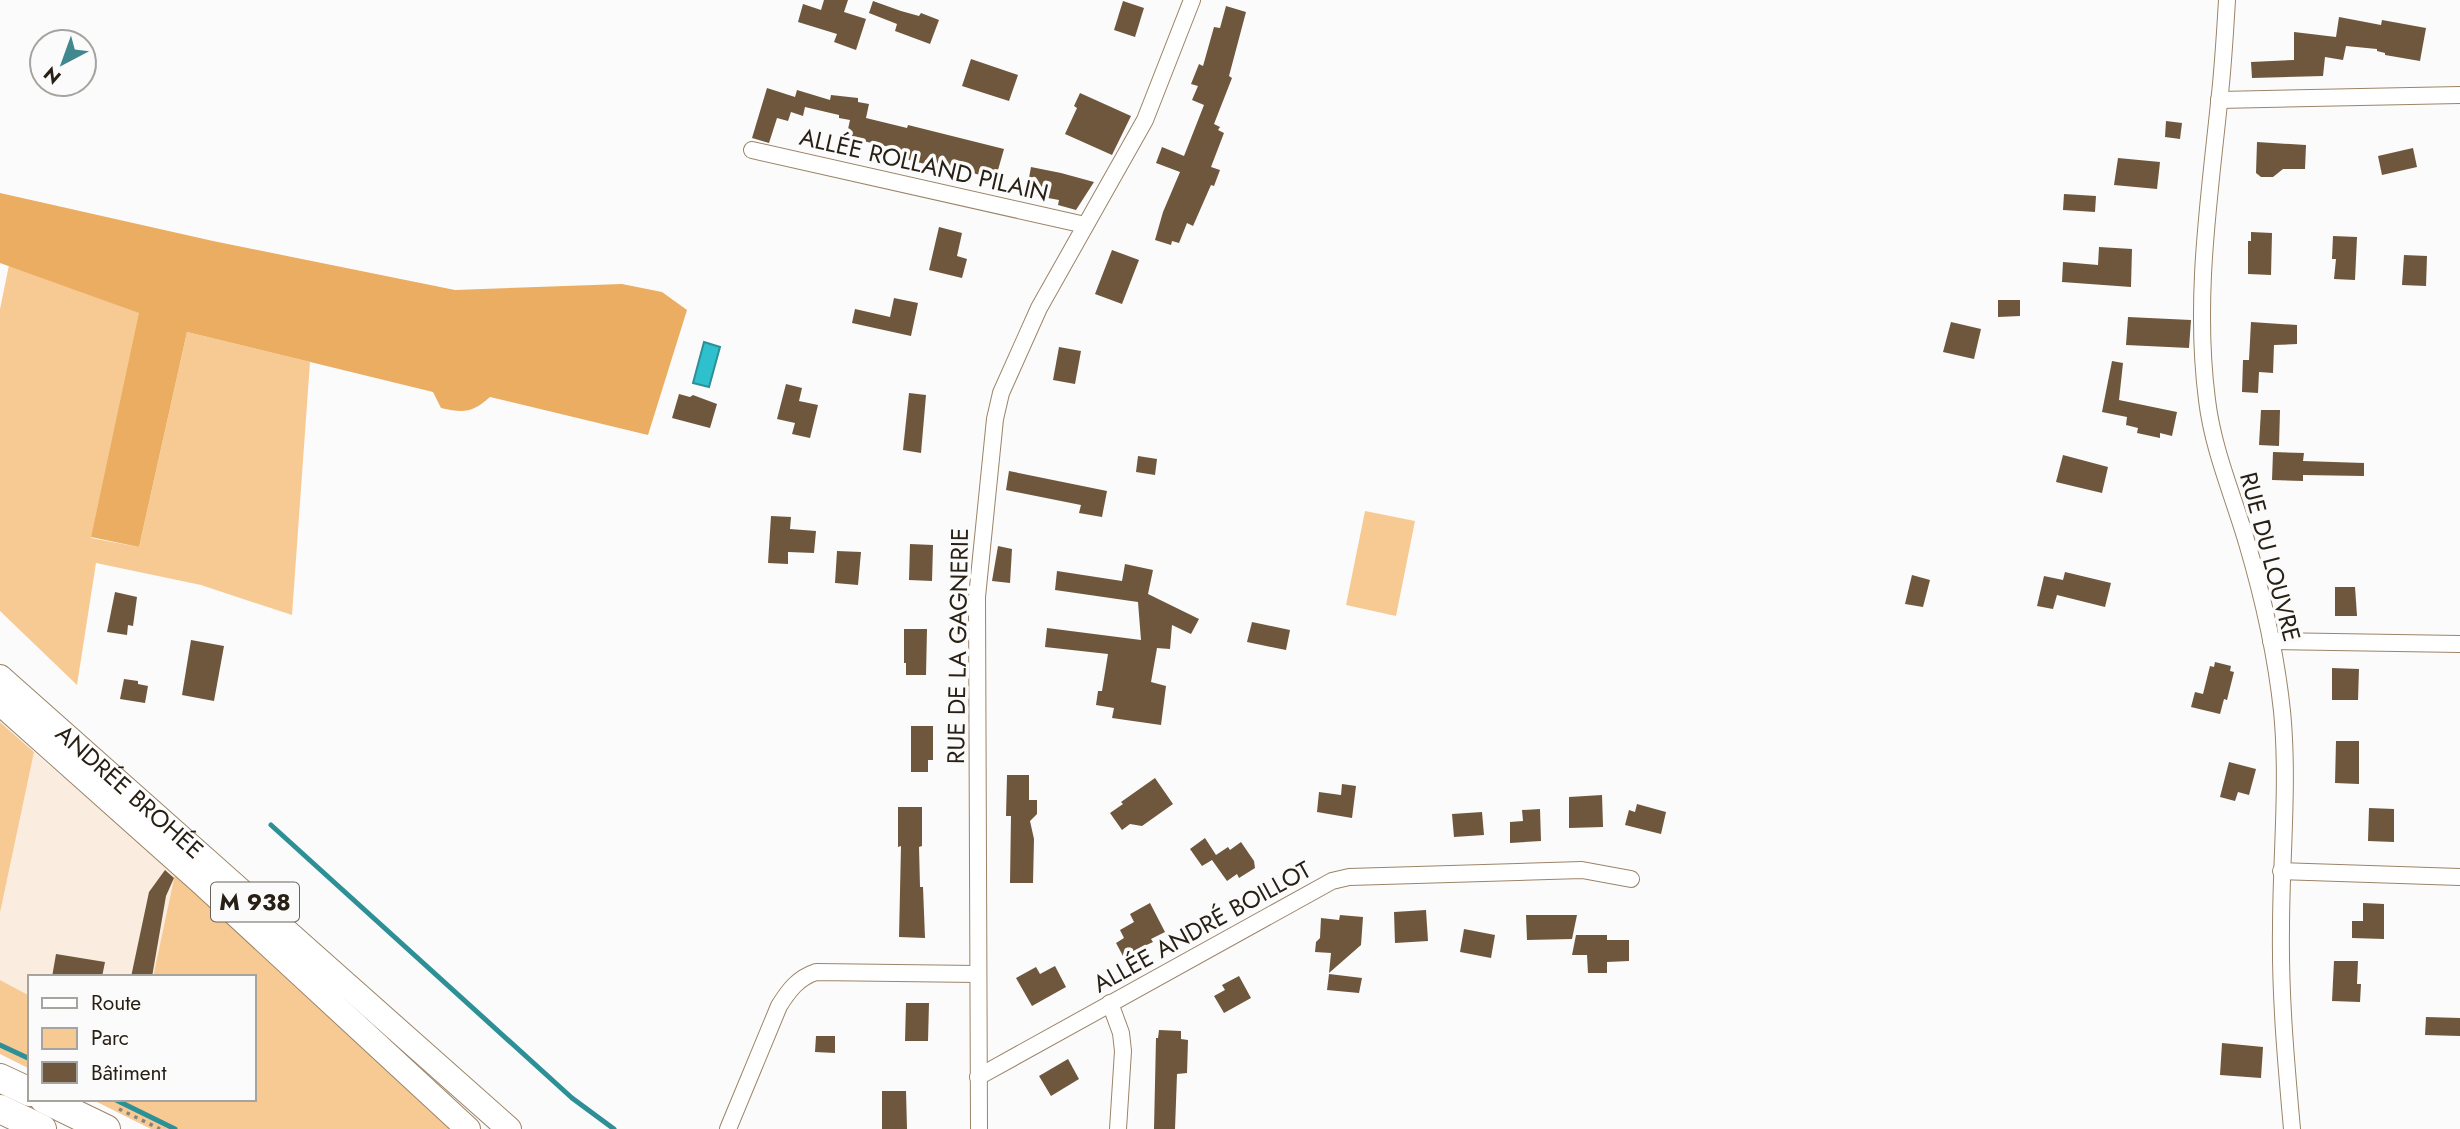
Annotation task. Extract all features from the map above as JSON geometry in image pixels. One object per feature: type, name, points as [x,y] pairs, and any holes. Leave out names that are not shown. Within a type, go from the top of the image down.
[{"type":"highway","points":[[0,1078],[28,1091]]},
{"type":"highway","points":[[51,1101],[108,1117]]},
{"type":"highway","points":[[0,1109],[42,1129]]},
{"type":"main road","name":"ANDRÉE BROHÉE","points":[[0,677],[509,1129]]},
{"type":"main road","name":"ANDRÉE BROHÉE","points":[[0,703],[202,883],[468,1129]]},
{"type":"street","name":"RUE DE LA GAGNERIE","points":[[979,1129],[978,597],[995,419],[1001,393],[1039,308],[1145,120],[1192,0]]},
{"type":"street","name":"RUE DU LOUVRE","points":[[2227,0],[2204,229],[2202,290],[2206,397],[2217,451],[2247,543],[2279,688],[2284,744],[2281,871],[2283,1016],[2292,1129]]},
{"type":"street","points":[[2219,100],[2460,95]]},
{"type":"street","name":"ALLÉE ROLLAND PILAIN","points":[[752,150],[1085,225]]},
{"type":"street","points":[[2270,641],[2460,644]]},
{"type":"street","name":"ALLÉE ANDRÉ BOILLOT","points":[[978,1077],[1316,889],[1340,879],[1583,870],[1631,879]]},
{"type":"street","points":[[2281,871],[2460,877]]},
{"type":"street","points":[[728,1129],[779,1006],[787,993],[805,976],[816,972],[977,974]]},
{"type":"street","points":[[1110,1003],[1121,1033],[1123,1051],[1118,1129]]},
{"type":"path","points":[[108,1117],[160,1129]]},
{"type":"shaded area","points":[[0,193],[213,241],[455,290],[622,284],[662,292],[687,310],[648,435],[490,397],[467,410],[441,408],[433,392],[187,332],[139,547],[91,537],[139,313],[0,263]]},
{"type":"shaded area","points":[[34,752],[175,874],[153,975],[28,975],[28,995],[0,980],[0,913]]},
{"type":"green space","points":[[9,265],[140,313],[91,538],[139,547],[187,332],[310,362],[292,615],[201,585],[96,563],[77,685],[0,611],[0,309]]},
{"type":"green space","points":[[1365,511],[1415,521],[1396,616],[1346,605]]},
{"type":"green space","points":[[0,722],[34,752],[0,913]]},
{"type":"green space","points":[[175,874],[450,1129],[151,1129],[95,1101],[256,1101],[256,975],[153,975]]},
{"type":"green space","points":[[0,980],[28,995],[28,1068],[0,1054]]},
{"type":"water","points":[[704,342],[720,347],[709,387],[693,383]]},
{"type":"building","points":[[824,0],[848,0],[844,12],[866,19],[856,50],[834,42],[837,34],[798,22],[803,4],[821,10]]},
{"type":"building","points":[[873,1],[939,20],[930,44],[895,31],[897,24],[869,13]]},
{"type":"building","points":[[1123,1],[1144,8],[1135,37],[1114,30]]},
{"type":"building","points":[[1226,6],[1246,12],[1229,76],[1232,78],[1214,124],[1224,133],[1211,167],[1220,170],[1193,226],[1187,223],[1179,243],[1172,241],[1171,245],[1155,240],[1163,212],[1180,172],[1156,163],[1162,147],[1184,156],[1204,105],[1192,100],[1198,86],[1191,84],[1199,64],[1203,66],[1214,27],[1220,28]]},
{"type":"building","points":[[2339,17],[2381,25],[2382,20],[2426,28],[2420,61],[2385,55],[2377,49],[2346,46],[2343,60],[2325,57],[2323,76],[2252,78],[2251,62],[2294,60],[2294,32],[2336,37]]},
{"type":"building","points":[[971,59],[1018,75],[1009,101],[962,86]]},
{"type":"building","points":[[767,88],[795,97],[797,90],[830,100],[831,95],[858,98],[858,102],[869,104],[866,118],[907,128],[908,125],[1004,149],[996,177],[925,160],[925,164],[905,159],[907,151],[863,141],[862,146],[845,143],[850,120],[805,107],[803,116],[791,112],[788,121],[777,118],[769,143],[752,138]]},
{"type":"building","points":[[1080,93],[1131,116],[1112,155],[1065,134],[1077,108],[1074,106]]},
{"type":"building","points":[[2166,121],[2182,123],[2180,139],[2165,137]]},
{"type":"building","points":[[2257,142],[2306,145],[2305,169],[2283,169],[2273,177],[2261,177],[2256,173]]},
{"type":"building","points":[[2413,148],[2417,167],[2382,175],[2378,156]]},
{"type":"building","points":[[2118,158],[2160,162],[2157,189],[2114,185]]},
{"type":"building","points":[[1031,167],[1094,182],[1076,210],[1058,205],[1059,200],[1026,194]]},
{"type":"building","points":[[2064,194],[2096,196],[2095,212],[2063,210]]},
{"type":"building","points":[[939,227],[962,233],[957,256],[967,259],[962,278],[929,270]]},
{"type":"building","points":[[2251,232],[2272,233],[2271,275],[2248,274],[2248,241],[2251,241]]},
{"type":"building","points":[[2333,236],[2357,237],[2355,280],[2334,279],[2336,259],[2332,259]]},
{"type":"building","points":[[2099,247],[2132,249],[2131,287],[2062,282],[2063,262],[2098,265]]},
{"type":"building","points":[[1112,250],[1139,260],[1122,304],[1095,294]]},
{"type":"building","points":[[2404,255],[2427,256],[2426,286],[2402,285]]},
{"type":"building","points":[[894,298],[918,303],[911,336],[852,323],[855,309],[890,317]]},
{"type":"building","points":[[1998,300],[2020,300],[2020,316],[1998,317]]},
{"type":"building","points":[[2128,317],[2191,320],[2189,348],[2126,345]]},
{"type":"building","points":[[1951,322],[1981,329],[1974,359],[1943,352]]},
{"type":"building","points":[[2251,322],[2297,325],[2297,344],[2274,345],[2273,373],[2259,372],[2258,393],[2242,392],[2243,360],[2249,360]]},
{"type":"building","points":[[1059,347],[1081,351],[1075,384],[1053,380]]},
{"type":"building","points":[[2112,361],[2123,363],[2119,400],[2177,412],[2172,436],[2160,433],[2160,438],[2137,433],[2138,428],[2126,425],[2127,417],[2102,412]]},
{"type":"building","points":[[786,384],[802,388],[799,401],[818,405],[810,438],[792,434],[795,423],[777,419]]},
{"type":"building","points":[[909,393],[926,395],[921,453],[903,450]]},
{"type":"building","points":[[679,394],[690,397],[693,395],[717,404],[710,428],[672,418]]},
{"type":"building","points":[[2261,410],[2280,410],[2279,446],[2259,445]]},
{"type":"building","points":[[2273,452],[2304,453],[2303,461],[2364,463],[2364,476],[2303,475],[2303,481],[2272,480]]},
{"type":"building","points":[[2063,455],[2108,467],[2102,493],[2056,482]]},
{"type":"building","points":[[1138,456],[1157,459],[1155,475],[1136,472]]},
{"type":"building","points":[[1009,471],[1107,491],[1102,517],[1079,513],[1081,505],[1006,490]]},
{"type":"building","points":[[771,516],[791,517],[790,529],[816,531],[814,553],[788,552],[788,564],[768,563]]},
{"type":"building","points":[[910,544],[933,545],[932,581],[909,580]]},
{"type":"building","points":[[998,546],[1012,549],[1010,583],[992,581]]},
{"type":"building","points":[[837,551],[861,552],[858,585],[835,583]]},
{"type":"building","points":[[1125,564],[1153,570],[1148,594],[1199,619],[1191,634],[1172,625],[1170,649],[1157,648],[1151,682],[1166,686],[1161,725],[1112,718],[1114,708],[1096,705],[1098,691],[1102,691],[1108,654],[1045,647],[1047,628],[1141,640],[1138,602],[1055,590],[1057,571],[1122,581]]},
{"type":"building","points":[[2065,572],[2111,583],[2105,607],[2057,595],[2053,609],[2037,606],[2044,576],[2063,580]]},
{"type":"building","points":[[1912,575],[1930,580],[1923,607],[1905,604]]},
{"type":"building","points":[[2335,587],[2355,587],[2357,616],[2335,616]]},
{"type":"building","points":[[115,592],[137,597],[133,626],[128,625],[127,635],[107,632]]},
{"type":"building","points":[[1252,622],[1290,630],[1286,650],[1247,642]]},
{"type":"building","points":[[904,629],[927,629],[926,675],[906,675]]},
{"type":"building","points":[[191,640],[224,646],[214,701],[182,695]]},
{"type":"building","points":[[2215,662],[2231,666],[2230,671],[2234,672],[2227,700],[2224,699],[2220,714],[2191,707],[2195,692],[2203,694],[2210,666],[2214,667]]},
{"type":"building","points":[[2332,668],[2359,669],[2358,700],[2332,700]]},
{"type":"building","points":[[124,679],[148,686],[145,703],[120,699]]},
{"type":"building","points":[[911,726],[933,726],[933,760],[928,760],[928,772],[911,772]]},
{"type":"building","points":[[2336,741],[2359,741],[2359,784],[2335,783]]},
{"type":"building","points":[[2229,762],[2256,769],[2249,795],[2238,792],[2235,801],[2220,797]]},
{"type":"building","points":[[1007,775],[1029,775],[1029,800],[1037,800],[1037,814],[1030,821],[1034,839],[1033,883],[1010,883],[1011,816],[1006,816]]},
{"type":"building","points":[[1155,778],[1173,804],[1142,826],[1130,824],[1122,830],[1110,813]]},
{"type":"building","points":[[1342,784],[1356,786],[1352,818],[1317,812],[1319,792],[1341,795]]},
{"type":"building","points":[[1602,795],[1603,827],[1569,828],[1569,797]]},
{"type":"building","points":[[1637,804],[1666,812],[1661,834],[1625,825],[1629,810],[1635,812]]},
{"type":"building","points":[[898,807],[922,807],[922,846],[919,847],[925,938],[899,937],[901,846],[898,847]]},
{"type":"building","points":[[2369,808],[2394,809],[2394,842],[2368,841]]},
{"type":"building","points":[[1540,809],[1541,841],[1510,843],[1510,822],[1523,821],[1522,810]]},
{"type":"building","points":[[1482,812],[1484,835],[1454,837],[1452,814]]},
{"type":"building","points":[[1205,838],[1216,855],[1241,842],[1254,861],[1255,868],[1239,878],[1237,874],[1227,881],[1212,860],[1202,866],[1190,849]]},
{"type":"building","points":[[165,870],[174,878],[166,896],[152,975],[131,975],[149,892]]},
{"type":"building","points":[[1150,903],[1165,932],[1151,939],[1153,942],[1123,956],[1116,943],[1124,938],[1120,930],[1134,922],[1130,914]]},
{"type":"building","points":[[2363,903],[2384,904],[2384,939],[2352,938],[2352,921],[2363,921]]},
{"type":"building","points":[[1426,910],[1428,941],[1395,943],[1394,912]]},
{"type":"building","points":[[1340,915],[1363,917],[1361,945],[1329,973],[1331,953],[1315,952],[1316,942],[1320,938],[1321,918],[1339,920]]},
{"type":"building","points":[[1526,915],[1577,915],[1572,939],[1527,940]]},
{"type":"building","points":[[1464,929],[1495,935],[1491,958],[1460,952]]},
{"type":"building","points":[[1576,935],[1607,935],[1607,940],[1629,940],[1629,961],[1607,962],[1607,973],[1588,973],[1587,955],[1572,955]]},
{"type":"building","points":[[56,954],[105,962],[102,975],[52,975]]},
{"type":"building","points":[[2334,961],[2358,961],[2357,984],[2361,984],[2360,1002],[2332,1001]]},
{"type":"building","points":[[1055,966],[1066,987],[1032,1006],[1016,978],[1036,967],[1040,974]]},
{"type":"building","points":[[1329,974],[1362,978],[1359,993],[1327,990]]},
{"type":"building","points":[[1239,976],[1251,998],[1224,1013],[1214,996],[1225,990],[1222,985]]},
{"type":"building","points":[[906,1003],[929,1003],[928,1041],[905,1041]]},
{"type":"building","points":[[2426,1017],[2460,1018],[2460,1036],[2425,1035]]},
{"type":"building","points":[[1159,1030],[1181,1031],[1181,1039],[1188,1040],[1187,1073],[1177,1074],[1175,1129],[1154,1129],[1156,1038]]},
{"type":"building","points":[[816,1036],[835,1036],[835,1053],[815,1052]]},
{"type":"building","points":[[2222,1043],[2263,1047],[2261,1078],[2220,1075]]},
{"type":"building","points":[[1068,1059],[1079,1079],[1051,1096],[1039,1076]]},
{"type":"building","points":[[882,1091],[906,1091],[907,1129],[882,1129]]},
{"type":"waterway","points":[[271,825],[572,1098],[614,1129]]},
{"type":"waterway","points":[[0,1045],[28,1058]]},
{"type":"waterway","points":[[118,1101],[175,1129]]}]
